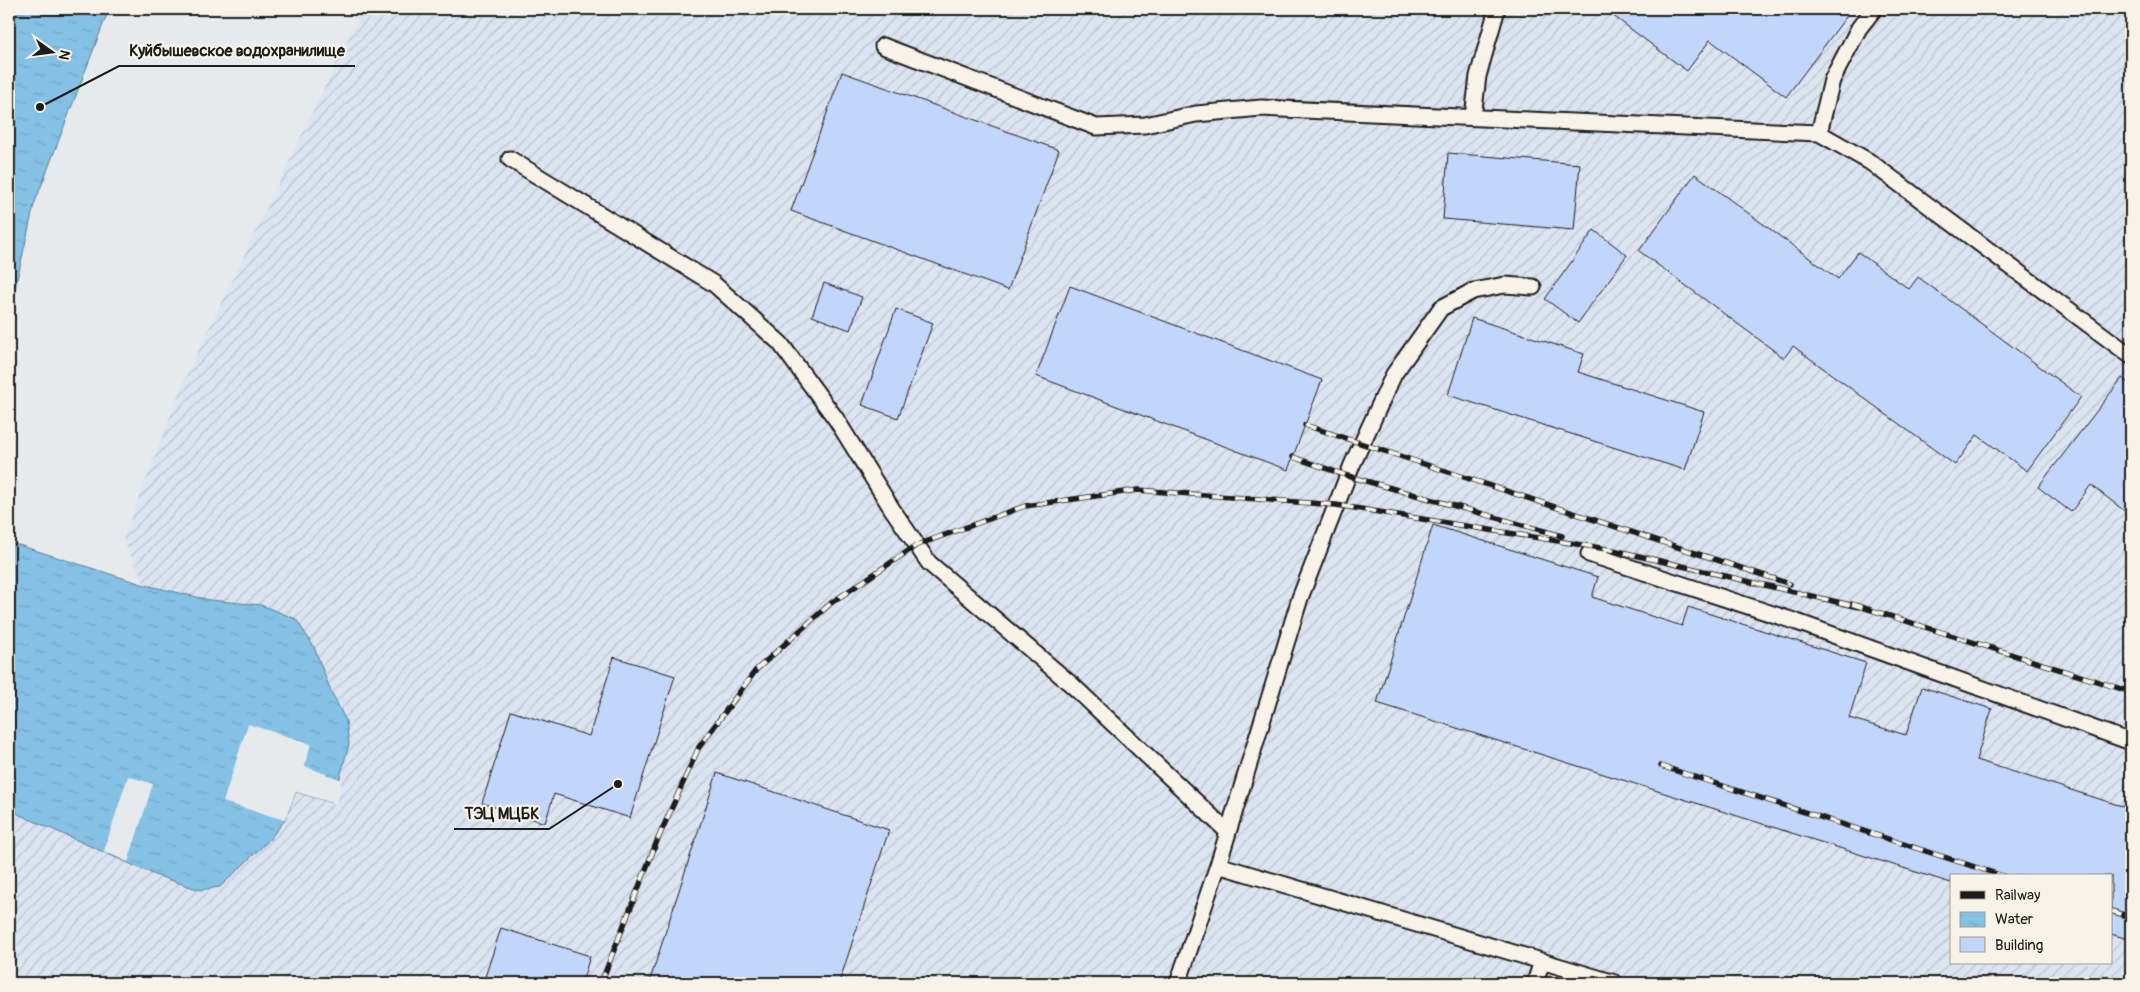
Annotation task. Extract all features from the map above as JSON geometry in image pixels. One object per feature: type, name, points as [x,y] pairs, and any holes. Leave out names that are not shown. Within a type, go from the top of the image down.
[{"type":"lane","points":[[1473,117],[1478,76],[1497,9]]},
{"type":"lane","points":[[1819,134],[1832,80],[1859,28],[1874,9]]},
{"type":"lane","points":[[883,46],[1096,127],[1144,125],[1196,114],[1261,108],[1819,134],[1870,162],[2131,356]]},
{"type":"lane","points":[[510,159],[714,284],[780,343],[836,419],[892,509],[930,563],[1072,684],[1228,832]]},
{"type":"lane","points":[[1178,983],[1218,865],[1300,598],[1352,465],[1394,374],[1441,308],[1472,291],[1505,285],[1533,287]]},
{"type":"lane","points":[[1589,554],[1806,626],[2131,742]]},
{"type":"lane","points":[[1218,865],[1615,983]]},
{"type":"lane","points":[[1535,983],[1542,961]]},
{"type":"shaded area","points":[[362,9],[2131,9],[2131,983],[9,983],[9,810],[155,875],[248,859],[269,840],[285,820],[296,792],[333,803],[346,721],[330,689],[261,605],[210,600],[145,585],[123,540],[182,385]]},
{"type":"water","points":[[9,9],[109,9],[34,205],[9,315]]},
{"type":"water","points":[[9,542],[145,585],[210,600],[261,605],[296,619],[314,647],[330,689],[346,721],[349,744],[333,803],[296,792],[285,820],[269,840],[220,887],[200,890],[155,875],[9,810]]},
{"type":"pier","points":[[248,724],[311,744],[304,766],[342,780],[336,804],[296,792],[285,820],[223,802]]},
{"type":"pier","points":[[128,776],[153,784],[128,862],[104,851]]},
{"type":"building","points":[[1604,9],[1852,9],[1786,97],[1710,40],[1687,71]]},
{"type":"building","points":[[842,72],[1059,150],[1008,290],[791,211]]},
{"type":"building","points":[[1448,153],[1580,164],[1574,230],[1443,219]]},
{"type":"building","points":[[1695,174],[1838,279],[1858,252],[1909,289],[1918,277],[2081,397],[2027,471],[1977,435],[1955,465],[1793,346],[1784,358],[1639,251]]},
{"type":"building","points":[[1594,230],[1627,255],[1578,323],[1545,299]]},
{"type":"building","points":[[824,283],[862,297],[850,330],[812,316]]},
{"type":"building","points":[[1070,286],[1322,380],[1288,470],[1036,376]]},
{"type":"building","points":[[896,309],[933,323],[898,418],[862,405]]},
{"type":"building","points":[[1472,318],[1584,354],[1578,372],[1704,412],[1685,470],[1448,395]]},
{"type":"building","points":[[2122,378],[2131,385],[2131,516],[2091,485],[2071,512],[2038,487]]},
{"type":"building","points":[[1433,525],[1598,577],[1592,597],[1682,626],[1688,607],[1866,663],[1849,718],[1906,735],[1922,687],[1992,709],[1976,760],[2131,809],[2131,940],[2112,934],[2112,874],[1950,874],[1950,883],[1377,703]]},
{"type":"building","points":[[614,657],[675,676],[630,818],[554,794],[545,823],[482,803],[511,711],[589,736]]},
{"type":"building","points":[[717,773],[889,830],[839,983],[649,983]]},
{"type":"building","points":[[501,928],[590,956],[582,983],[483,983]]},
{"type":"railway","points":[[1305,425],[1790,584]]},
{"type":"railway","points":[[1293,457],[1348,476],[1562,536]]},
{"type":"railway","points":[[601,983],[657,841],[699,747],[756,670],[831,603],[917,545],[1025,506],[1138,490],[1336,505],[1613,550],[1859,607]]},
{"type":"railway","points":[[1852,604],[2131,692]]},
{"type":"railway","points":[[1661,766],[1997,874]]},
{"type":"railway","points":[[2112,911],[2131,917]]},
{"type":"place","name":"Куйбышевское водохранилище","points":[[40,107]]},
{"type":"place","name":"ТЭЦ МЦБК","points":[[618,784]]}]
